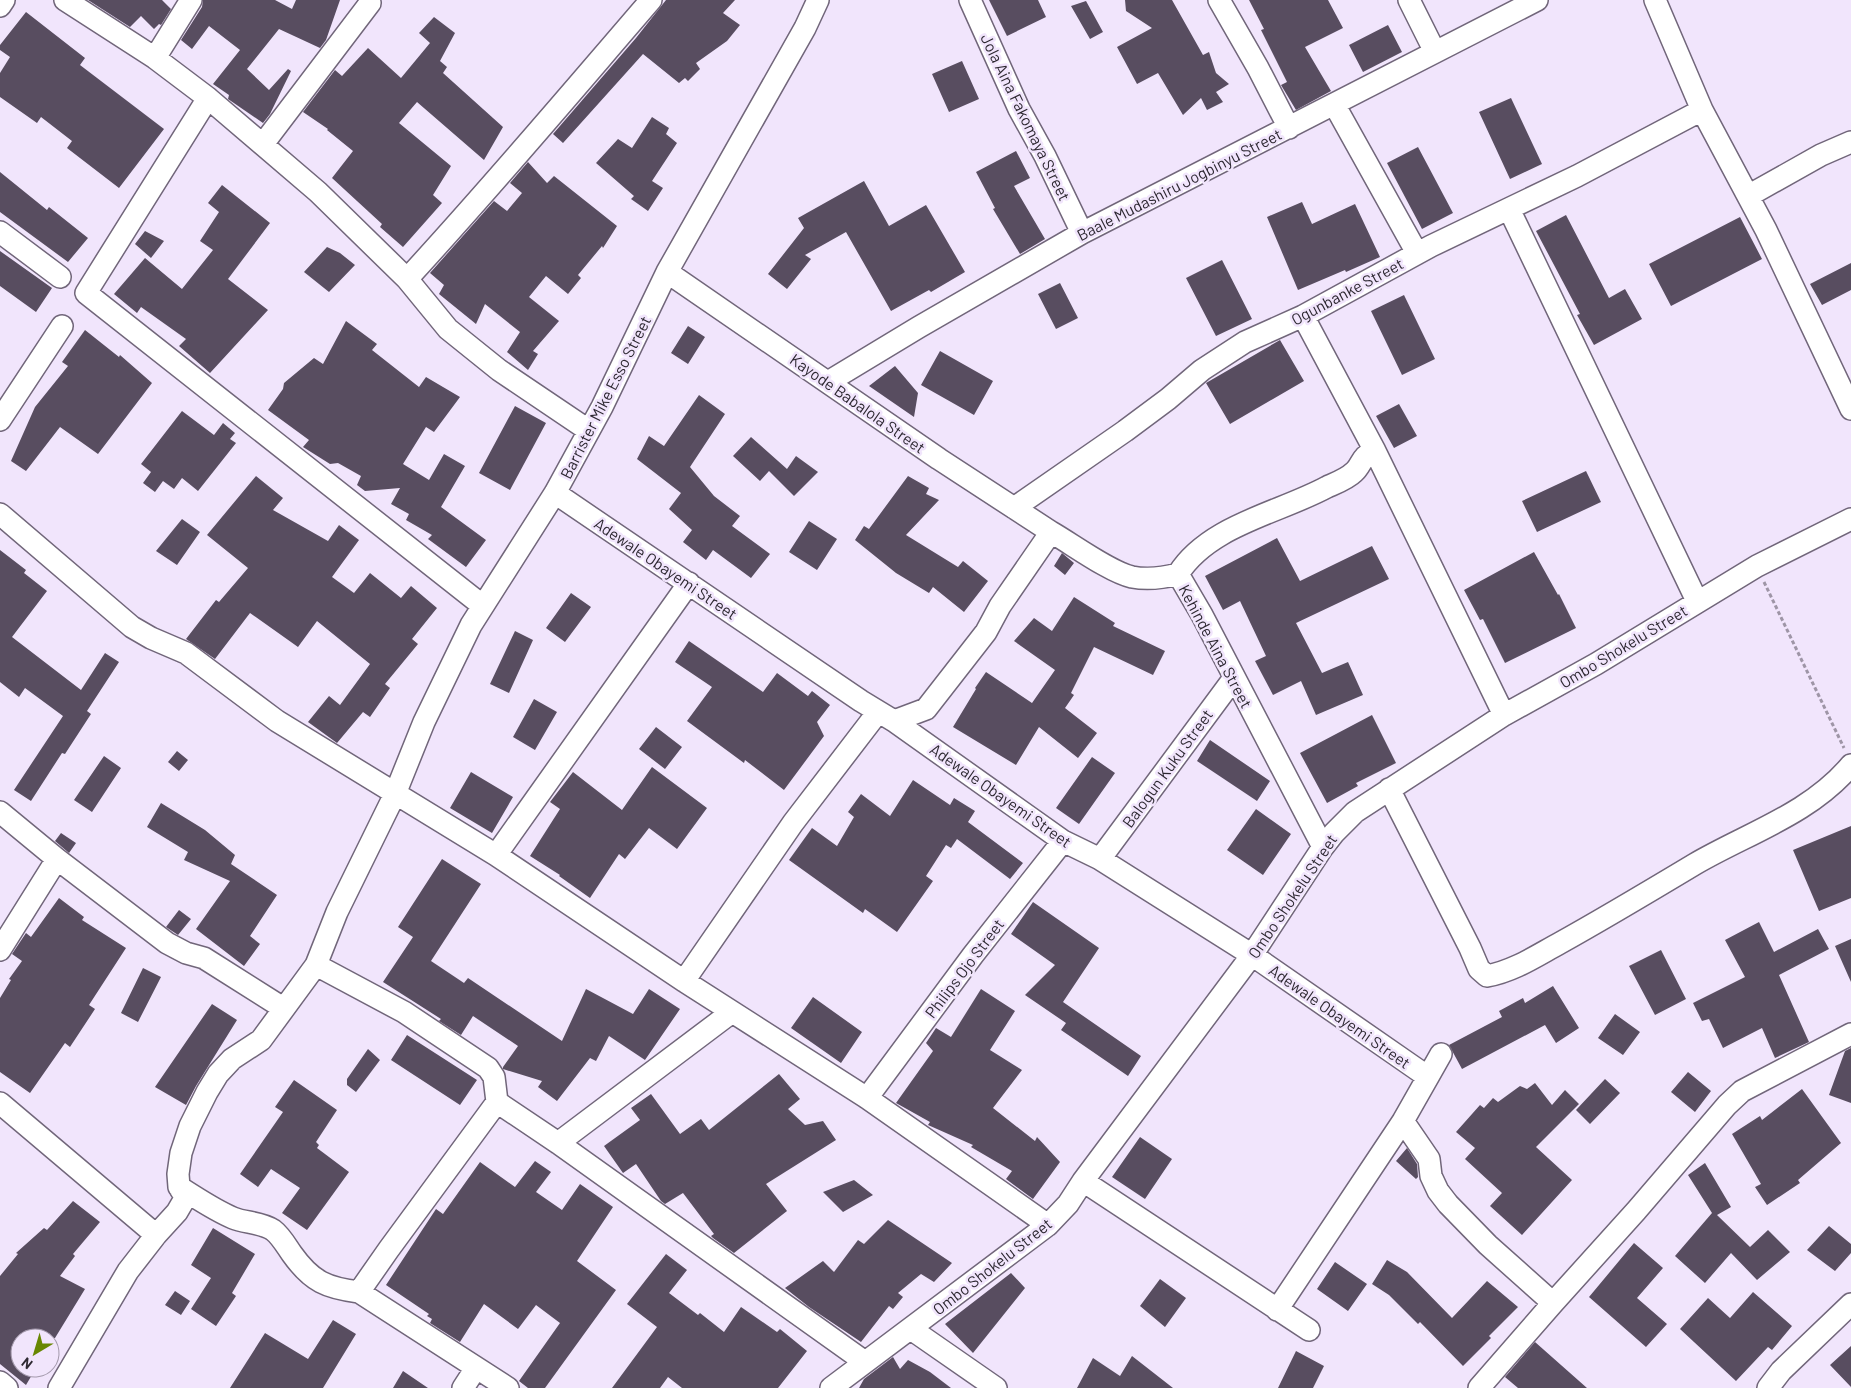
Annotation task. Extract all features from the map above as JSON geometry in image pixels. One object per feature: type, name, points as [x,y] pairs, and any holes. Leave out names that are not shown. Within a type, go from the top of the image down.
[{"type":"street","points":[[0,6],[4,0]]},
{"type":"street","points":[[65,0],[154,58],[208,98],[318,192],[407,279],[448,329],[500,370],[588,430]]},
{"type":"street","points":[[154,58],[190,0]]},
{"type":"street","points":[[407,279],[460,222],[651,0]]},
{"type":"street","name":"Barrister Mike Esso Street","points":[[156,1235],[177,1212],[184,1200],[178,1174],[180,1153],[190,1126],[207,1092],[218,1074],[232,1059],[261,1040],[316,965],[336,912],[395,794],[424,722],[471,625],[555,493],[602,407],[667,272],[805,28],[818,0]]},
{"type":"street","name":"Jola Aina Fakomaya Street","points":[[970,0],[1019,108],[1046,156],[1082,233]]},
{"type":"street","points":[[1219,0],[1258,68],[1289,128]]},
{"type":"street","points":[[1409,0],[1435,52]]},
{"type":"street","name":"Baale Mudashiru Jogbinyu Street","points":[[828,382],[1082,233],[1537,0]]},
{"type":"street","points":[[1655,0],[1702,110],[1766,230],[1851,409]]},
{"type":"street","points":[[263,144],[370,3]]},
{"type":"street","points":[[208,98],[86,293],[483,606]]},
{"type":"street","points":[[1334,104],[1417,253]]},
{"type":"street","name":"Ogunbanke Street","points":[[1014,508],[1125,431],[1168,399],[1202,370],[1245,342],[1303,316],[1417,253],[1509,209],[1702,110]]},
{"type":"street","points":[[1748,196],[1822,155],[1851,142]]},
{"type":"street","points":[[1509,209],[1697,602]]},
{"type":"street","points":[[0,232],[60,277]]},
{"type":"street","name":"Kayode Babalola Street","points":[[667,272],[923,448],[1014,508],[1115,570],[1132,577],[1163,578],[1178,574]]},
{"type":"street","points":[[1303,316],[1375,451],[1504,716]]},
{"type":"street","points":[[0,420],[62,326]]},
{"type":"street","name":"Kehinde Aina Street","points":[[1323,847],[1178,574],[1186,563],[1203,547],[1257,516],[1296,502],[1344,478],[1354,472],[1365,457],[1375,451]]},
{"type":"street","name":"Adewale Obayemi Street","points":[[555,493],[934,749],[1063,841],[1100,859],[1252,956],[1428,1077],[1441,1054]]},
{"type":"street","points":[[0,514],[132,627],[151,638],[186,653],[277,721],[496,855],[684,981],[867,1098],[1048,1225]]},
{"type":"street","name":"Ombo Shokelu Street","points":[[831,1388],[1048,1225],[1068,1204],[1083,1181],[1252,956],[1323,847],[1355,812],[1504,716],[1596,664],[1757,566],[1851,519]]},
{"type":"street","points":[[684,981],[793,823],[886,717],[926,709],[986,632],[1000,606],[1052,532]]},
{"type":"street","points":[[496,855],[689,583]]},
{"type":"street","name":"Balogun Kuku Street","points":[[1100,859],[1234,678]]},
{"type":"street","points":[[926,709],[934,749]]},
{"type":"street","points":[[1389,789],[1479,969],[1487,976],[1502,973],[1523,963],[1616,912],[1697,863],[1783,819],[1837,782],[1849,759]]},
{"type":"street","points":[[0,812],[57,859],[167,943],[186,953],[204,958],[283,1008]]},
{"type":"street","name":"Philips Ojo Street","points":[[867,1098],[973,955],[1063,841]]},
{"type":"street","points":[[0,950],[57,859]]},
{"type":"street","points":[[316,965],[404,1012],[488,1068],[494,1077],[497,1102],[359,1292]]},
{"type":"street","points":[[558,1143],[732,1012]]},
{"type":"street","points":[[1479,1388],[1636,1212],[1727,1105],[1742,1091],[1851,1034]]},
{"type":"street","points":[[1277,1310],[1403,1121],[1428,1077]]},
{"type":"street","points":[[497,1102],[558,1143],[865,1362]]},
{"type":"street","points":[[0,1103],[156,1235],[128,1271],[59,1388]]},
{"type":"street","points":[[1403,1121],[1429,1160],[1430,1176],[1448,1204],[1488,1246],[1553,1303]]},
{"type":"street","points":[[1083,1181],[1310,1330]]},
{"type":"street","points":[[180,1187],[209,1206],[234,1219],[256,1223],[273,1230],[300,1265],[313,1278],[331,1288],[359,1292],[508,1388]]},
{"type":"street","points":[[1768,1388],[1781,1371],[1851,1304]]},
{"type":"street","points":[[911,1329],[996,1388]]},
{"type":"street","points":[[463,1388],[476,1368]]},
{"type":"street","points":[[0,1382],[7,1388]]},
{"type":"path","points":[[1757,566],[1849,759]]},
{"type":"building","points":[[88,0],[162,0],[171,9],[161,25],[159,24],[154,29],[141,16],[130,27]]},
{"type":"building","points":[[203,0],[275,0],[292,9],[296,0],[340,0],[326,40],[320,48],[279,29],[247,69],[269,90],[288,69],[291,71],[270,114],[263,123],[228,99],[229,95],[213,84],[240,50],[209,26],[192,49],[181,40],[202,7]]},
{"type":"building","points":[[666,0],[735,0],[723,13],[740,25],[727,41],[696,63],[700,69],[688,81],[685,78],[679,83],[643,54],[563,143],[553,134],[636,38]]},
{"type":"building","points":[[989,0],[1038,0],[1046,17],[1007,36]]},
{"type":"building","points":[[1125,0],[1172,0],[1203,55],[1209,52],[1216,73],[1229,84],[1216,92],[1223,102],[1207,110],[1201,98],[1183,115],[1158,73],[1137,84],[1117,47],[1152,28],[1126,11]]},
{"type":"building","points":[[1249,0],[1328,0],[1343,28],[1305,47],[1331,91],[1296,110],[1281,85],[1287,82],[1261,30],[1264,29]]},
{"type":"building","points":[[1086,1],[1103,32],[1090,39],[1071,6]]},
{"type":"building","points":[[26,12],[85,58],[80,65],[164,129],[119,188],[67,148],[72,141],[41,117],[37,123],[0,97],[0,73],[10,57],[0,50],[0,45]]},
{"type":"building","points":[[434,17],[455,33],[440,61],[447,67],[443,73],[503,127],[484,160],[417,102],[399,123],[451,166],[433,195],[442,203],[403,247],[380,227],[382,224],[332,178],[353,151],[328,129],[303,112],[335,70],[342,76],[368,48],[401,78],[430,43],[419,33]]},
{"type":"building","points":[[1388,25],[1402,52],[1363,72],[1349,45]]},
{"type":"building","points":[[962,61],[979,99],[949,112],[932,74]]},
{"type":"building","points":[[1511,98],[1542,164],[1510,179],[1479,112]]},
{"type":"building","points":[[652,117],[669,128],[666,134],[677,143],[652,181],[663,188],[648,211],[631,199],[634,196],[596,163],[618,139],[632,148]]},
{"type":"building","points":[[1418,147],[1453,213],[1422,229],[1387,163]]},
{"type":"building","points":[[1016,151],[1030,178],[1014,186],[1045,239],[1020,254],[993,209],[995,208],[976,172]]},
{"type":"building","points":[[528,162],[547,183],[554,176],[617,226],[603,248],[602,246],[578,275],[581,278],[568,294],[546,276],[529,297],[559,321],[533,351],[538,354],[528,370],[507,352],[520,332],[485,304],[476,324],[439,294],[444,285],[430,273],[494,201],[507,211],[522,193],[510,183]]},
{"type":"building","points":[[0,172],[47,210],[49,207],[88,238],[68,262],[0,212]]},
{"type":"building","points":[[864,181],[889,226],[926,205],[965,272],[931,292],[929,290],[891,311],[846,232],[805,255],[811,259],[787,289],[768,274],[804,228],[798,218]]},
{"type":"building","points":[[222,185],[270,223],[228,279],[268,310],[210,373],[179,346],[186,339],[141,307],[137,313],[114,294],[145,258],[182,289],[213,250],[200,241],[219,212],[208,203]]},
{"type":"building","points":[[1302,202],[1312,224],[1355,204],[1380,257],[1298,290],[1267,217]]},
{"type":"building","points":[[1566,215],[1609,298],[1625,289],[1642,319],[1594,345],[1577,315],[1580,314],[1536,231]]},
{"type":"building","points":[[1740,217],[1762,259],[1671,306],[1649,264]]},
{"type":"building","points":[[145,231],[164,241],[151,258],[135,244]]},
{"type":"building","points":[[327,247],[340,253],[355,265],[329,292],[304,272]]},
{"type":"building","points":[[0,251],[52,288],[36,312],[0,286]]},
{"type":"building","points":[[1222,260],[1252,319],[1216,336],[1186,278]]},
{"type":"building","points":[[1851,263],[1851,290],[1822,305],[1810,284]]},
{"type":"building","points":[[1060,283],[1078,318],[1056,329],[1038,294]]},
{"type":"building","points":[[1404,295],[1435,359],[1402,375],[1371,311]]},
{"type":"building","points":[[346,321],[377,344],[372,350],[419,387],[426,377],[460,397],[434,432],[426,427],[403,464],[429,480],[444,454],[465,466],[441,507],[486,540],[466,567],[428,539],[432,535],[406,520],[409,514],[391,504],[400,488],[365,491],[357,485],[361,476],[338,463],[330,464],[303,447],[309,440],[268,410],[283,389],[284,383],[314,358],[323,364]]},
{"type":"building","points":[[688,326],[705,337],[688,364],[671,353]]},
{"type":"building","points":[[85,330],[119,357],[120,355],[152,383],[98,454],[60,427],[26,471],[11,461],[35,407],[68,366],[62,362]]},
{"type":"building","points":[[1280,340],[1304,381],[1230,424],[1206,383]]},
{"type":"building","points":[[940,351],[993,381],[974,415],[921,385]]},
{"type":"building","points":[[895,366],[918,393],[914,417],[869,386]]},
{"type":"building","points":[[699,395],[725,414],[690,467],[714,496],[740,516],[732,526],[770,554],[751,578],[713,550],[706,560],[683,542],[692,530],[669,509],[681,493],[637,459],[649,436],[664,446]]},
{"type":"building","points":[[1399,404],[1417,436],[1394,448],[1376,416]]},
{"type":"building","points":[[515,406],[546,423],[510,490],[479,473]]},
{"type":"building","points":[[182,411],[214,435],[223,423],[235,433],[230,439],[236,443],[198,491],[182,478],[174,489],[163,481],[155,492],[143,483],[151,472],[141,464]]},
{"type":"building","points":[[751,437],[787,469],[796,456],[818,472],[794,496],[769,471],[760,481],[733,456]]},
{"type":"building","points":[[1586,471],[1601,502],[1537,532],[1522,501]]},
{"type":"building","points":[[256,476],[283,498],[273,510],[328,541],[339,525],[359,540],[332,577],[354,593],[370,573],[401,598],[411,586],[437,608],[412,639],[418,644],[385,684],[390,688],[370,717],[363,712],[337,743],[308,722],[329,696],[340,705],[370,664],[317,621],[298,647],[250,613],[215,659],[186,639],[216,600],[219,602],[248,568],[207,535]]},
{"type":"building","points":[[908,476],[929,488],[926,494],[939,500],[906,535],[958,567],[963,561],[988,581],[964,612],[933,587],[929,593],[896,573],[855,540],[864,526],[869,529]]},
{"type":"building","points":[[182,519],[200,532],[177,565],[156,551]]},
{"type":"building","points":[[809,521],[837,539],[817,570],[789,552]]},
{"type":"building","points":[[1277,538],[1300,581],[1372,546],[1389,579],[1296,623],[1322,673],[1348,662],[1363,695],[1316,715],[1301,681],[1273,695],[1255,661],[1266,656],[1240,601],[1223,610],[1205,576]]},
{"type":"building","points":[[0,550],[26,570],[24,573],[47,591],[12,637],[81,690],[105,653],[119,662],[87,711],[91,714],[65,754],[62,753],[31,801],[14,790],[63,716],[25,688],[19,697],[0,682]]},
{"type":"building","points":[[1534,552],[1559,594],[1576,628],[1505,663],[1483,619],[1480,620],[1464,590]]},
{"type":"building","points":[[1062,553],[1074,563],[1065,575],[1054,566]]},
{"type":"building","points":[[571,593],[591,607],[565,642],[546,628]]},
{"type":"building","points":[[1074,597],[1115,623],[1113,626],[1165,651],[1153,675],[1094,647],[1071,693],[1074,695],[1065,708],[1097,733],[1078,758],[1039,727],[1016,765],[953,727],[986,672],[1032,703],[1055,670],[1014,641],[1034,618],[1052,631]]},
{"type":"building","points":[[515,631],[533,640],[509,693],[490,684]]},
{"type":"building","points":[[689,641],[763,692],[777,673],[808,696],[812,691],[830,705],[817,722],[824,736],[784,790],[745,760],[744,763],[687,721],[712,687],[675,662]]},
{"type":"building","points":[[534,699],[557,712],[535,750],[513,737]]},
{"type":"building","points":[[1372,715],[1396,763],[1356,783],[1358,786],[1327,803],[1300,753]]},
{"type":"building","points":[[656,727],[682,747],[665,769],[639,749]]},
{"type":"building","points":[[1210,740],[1270,781],[1257,801],[1197,761]]},
{"type":"building","points":[[177,751],[188,760],[179,771],[168,762]]},
{"type":"building","points":[[104,756],[121,768],[92,812],[74,800]]},
{"type":"building","points":[[1092,757],[1115,773],[1079,824],[1056,808]]},
{"type":"building","points":[[652,767],[707,808],[677,849],[649,828],[625,859],[619,854],[590,898],[560,875],[530,856],[560,809],[550,802],[573,772],[622,810]]},
{"type":"building","points":[[471,772],[513,797],[492,833],[450,808]]},
{"type":"building","points":[[913,780],[950,805],[954,798],[975,811],[968,822],[1023,863],[1010,879],[957,839],[951,848],[946,845],[926,876],[933,881],[897,932],[865,909],[863,913],[789,860],[812,828],[837,846],[854,817],[848,812],[861,794],[890,816]]},
{"type":"building","points":[[161,803],[205,830],[235,855],[231,864],[277,895],[250,936],[260,944],[244,966],[196,929],[230,881],[184,860],[188,852],[147,827]]},
{"type":"building","points":[[1256,809],[1291,834],[1263,875],[1227,850]]},
{"type":"building","points":[[1851,826],[1851,898],[1819,911],[1793,850]]},
{"type":"building","points":[[61,833],[76,843],[69,853],[55,841]]},
{"type":"building","points":[[442,859],[481,884],[431,961],[464,983],[468,978],[562,1041],[586,989],[633,1014],[649,989],[680,1009],[645,1060],[609,1036],[596,1061],[590,1058],[557,1101],[538,1087],[542,1081],[503,1069],[518,1046],[473,1016],[461,1035],[439,1021],[441,1019],[383,982],[413,937],[398,927]]},
{"type":"building","points":[[59,898],[84,917],[82,920],[126,948],[89,1005],[95,1009],[70,1047],[65,1043],[30,1093],[0,1072],[0,998],[11,980],[9,979],[22,961],[12,954],[26,933],[31,937]]},
{"type":"building","points":[[1033,902],[1099,948],[1063,1002],[1141,1056],[1128,1076],[1061,1030],[1066,1023],[1025,995],[1055,965],[1011,934]]},
{"type":"building","points":[[179,910],[191,919],[178,935],[166,927]]},
{"type":"building","points":[[1759,922],[1774,952],[1818,929],[1829,949],[1779,975],[1809,1042],[1775,1058],[1762,1028],[1723,1048],[1709,1019],[1702,1021],[1693,1003],[1745,977],[1725,940]]},
{"type":"building","points":[[1851,939],[1851,982],[1835,946]]},
{"type":"building","points":[[1661,950],[1686,999],[1655,1015],[1629,966]]},
{"type":"building","points":[[143,968],[161,977],[138,1022],[121,1013]]},
{"type":"building","points":[[1553,986],[1579,1028],[1556,1043],[1545,1025],[1462,1069],[1449,1045],[1502,1017],[1499,1011],[1523,998],[1525,1003]]},
{"type":"building","points":[[981,989],[1015,1011],[990,1050],[1022,1070],[993,1108],[1035,1141],[1037,1137],[1060,1162],[1033,1199],[1006,1179],[1012,1171],[971,1147],[973,1145],[928,1125],[930,1122],[896,1103],[933,1051],[926,1043],[936,1028],[951,1037]]},
{"type":"building","points":[[813,997],[862,1032],[841,1063],[791,1028]]},
{"type":"building","points":[[212,1004],[237,1020],[186,1105],[155,1087]]},
{"type":"building","points":[[1615,1014],[1640,1032],[1623,1055],[1598,1038]]},
{"type":"building","points":[[407,1035],[477,1080],[460,1105],[391,1060]]},
{"type":"building","points":[[1851,1048],[1851,1103],[1829,1095],[1845,1051]]},
{"type":"building","points":[[368,1049],[380,1060],[356,1092],[347,1085],[347,1079]]},
{"type":"building","points":[[1688,1072],[1711,1091],[1695,1112],[1671,1092]]},
{"type":"building","points":[[779,1074],[800,1099],[788,1109],[805,1125],[823,1121],[836,1140],[766,1184],[787,1211],[734,1253],[711,1236],[714,1234],[683,1193],[665,1204],[636,1164],[623,1173],[604,1146],[640,1120],[631,1108],[651,1094],[680,1134],[701,1119],[709,1130]]},
{"type":"building","points":[[1605,1079],[1620,1093],[1590,1124],[1576,1110]]},
{"type":"building","points":[[294,1080],[337,1110],[316,1142],[319,1145],[317,1148],[349,1172],[307,1230],[282,1213],[300,1188],[271,1169],[258,1187],[240,1174],[283,1112],[275,1107]]},
{"type":"building","points":[[1535,1083],[1552,1105],[1565,1090],[1579,1104],[1536,1147],[1572,1180],[1522,1235],[1490,1206],[1502,1193],[1465,1159],[1475,1148],[1456,1132],[1480,1105],[1484,1108],[1493,1098],[1498,1102],[1520,1086],[1527,1089]]},
{"type":"building","points":[[1802,1089],[1841,1143],[1798,1180],[1800,1183],[1767,1205],[1755,1187],[1761,1184],[1732,1134],[1760,1116],[1762,1120]]},
{"type":"building","points":[[1140,1137],[1172,1159],[1145,1199],[1112,1177]]},
{"type":"building","points":[[1407,1148],[1417,1164],[1418,1177],[1416,1179],[1396,1161]]},
{"type":"building","points":[[535,1161],[551,1172],[536,1192],[562,1210],[580,1184],[613,1207],[577,1261],[616,1290],[545,1388],[528,1388],[519,1381],[560,1323],[536,1305],[518,1329],[484,1304],[460,1342],[430,1323],[432,1319],[427,1316],[429,1314],[386,1285],[436,1209],[443,1214],[480,1162],[515,1187]]},
{"type":"building","points":[[1705,1163],[1731,1207],[1717,1215],[1750,1247],[1768,1230],[1790,1252],[1757,1280],[1731,1253],[1705,1283],[1675,1256],[1712,1213],[1688,1175]]},
{"type":"building","points":[[854,1180],[873,1195],[843,1212],[823,1192]]},
{"type":"building","points":[[73,1201],[100,1222],[73,1254],[75,1256],[60,1276],[85,1289],[60,1330],[60,1328],[10,1328],[10,1372],[0,1364],[0,1276],[18,1254],[16,1253],[44,1228],[47,1230]]},
{"type":"building","points":[[888,1220],[952,1263],[934,1282],[921,1274],[898,1293],[903,1297],[893,1309],[889,1306],[861,1342],[809,1307],[785,1288],[823,1261],[834,1272],[858,1240],[864,1244]]},
{"type":"building","points":[[1829,1226],[1851,1244],[1851,1253],[1835,1271],[1807,1250]]},
{"type":"building","points":[[213,1228],[255,1254],[232,1293],[236,1296],[216,1326],[191,1309],[211,1278],[191,1265]]},
{"type":"building","points":[[1634,1243],[1663,1268],[1637,1298],[1667,1324],[1646,1347],[1589,1297]]},
{"type":"building","points":[[666,1254],[687,1270],[669,1293],[698,1315],[700,1313],[724,1332],[741,1307],[777,1332],[780,1329],[807,1351],[778,1388],[682,1388],[668,1377],[660,1388],[612,1388],[657,1327],[627,1304]]},
{"type":"building","points":[[1387,1260],[1407,1272],[1452,1318],[1487,1281],[1518,1307],[1463,1366],[1420,1322],[1418,1324],[1389,1295],[1372,1284]]},
{"type":"building","points":[[1335,1262],[1367,1284],[1348,1311],[1317,1289]]},
{"type":"building","points":[[1011,1273],[1025,1288],[973,1353],[945,1324]]},
{"type":"building","points":[[1160,1279],[1186,1298],[1165,1327],[1140,1306]]},
{"type":"building","points":[[175,1291],[190,1301],[181,1315],[165,1305]]},
{"type":"building","points":[[1753,1292],[1792,1326],[1772,1350],[1768,1347],[1736,1381],[1680,1329],[1708,1298],[1730,1318]]},
{"type":"building","points":[[333,1320],[356,1334],[323,1388],[230,1388],[265,1333],[308,1359]]},
{"type":"building","points":[[1535,1342],[1587,1388],[1518,1388],[1505,1377]]},
{"type":"building","points":[[1851,1346],[1851,1387],[1830,1365]]},
{"type":"building","points":[[1296,1351],[1324,1366],[1313,1388],[1278,1388]]},
{"type":"building","points":[[1132,1356],[1173,1388],[1077,1388],[1093,1358],[1120,1376]]},
{"type":"building","points":[[893,1357],[900,1369],[908,1360],[930,1372],[951,1388],[859,1388],[864,1379]]},
{"type":"building","points":[[403,1371],[428,1388],[393,1388]]},
{"type":"building","points":[[17,1378],[30,1378],[26,1385]]}]
